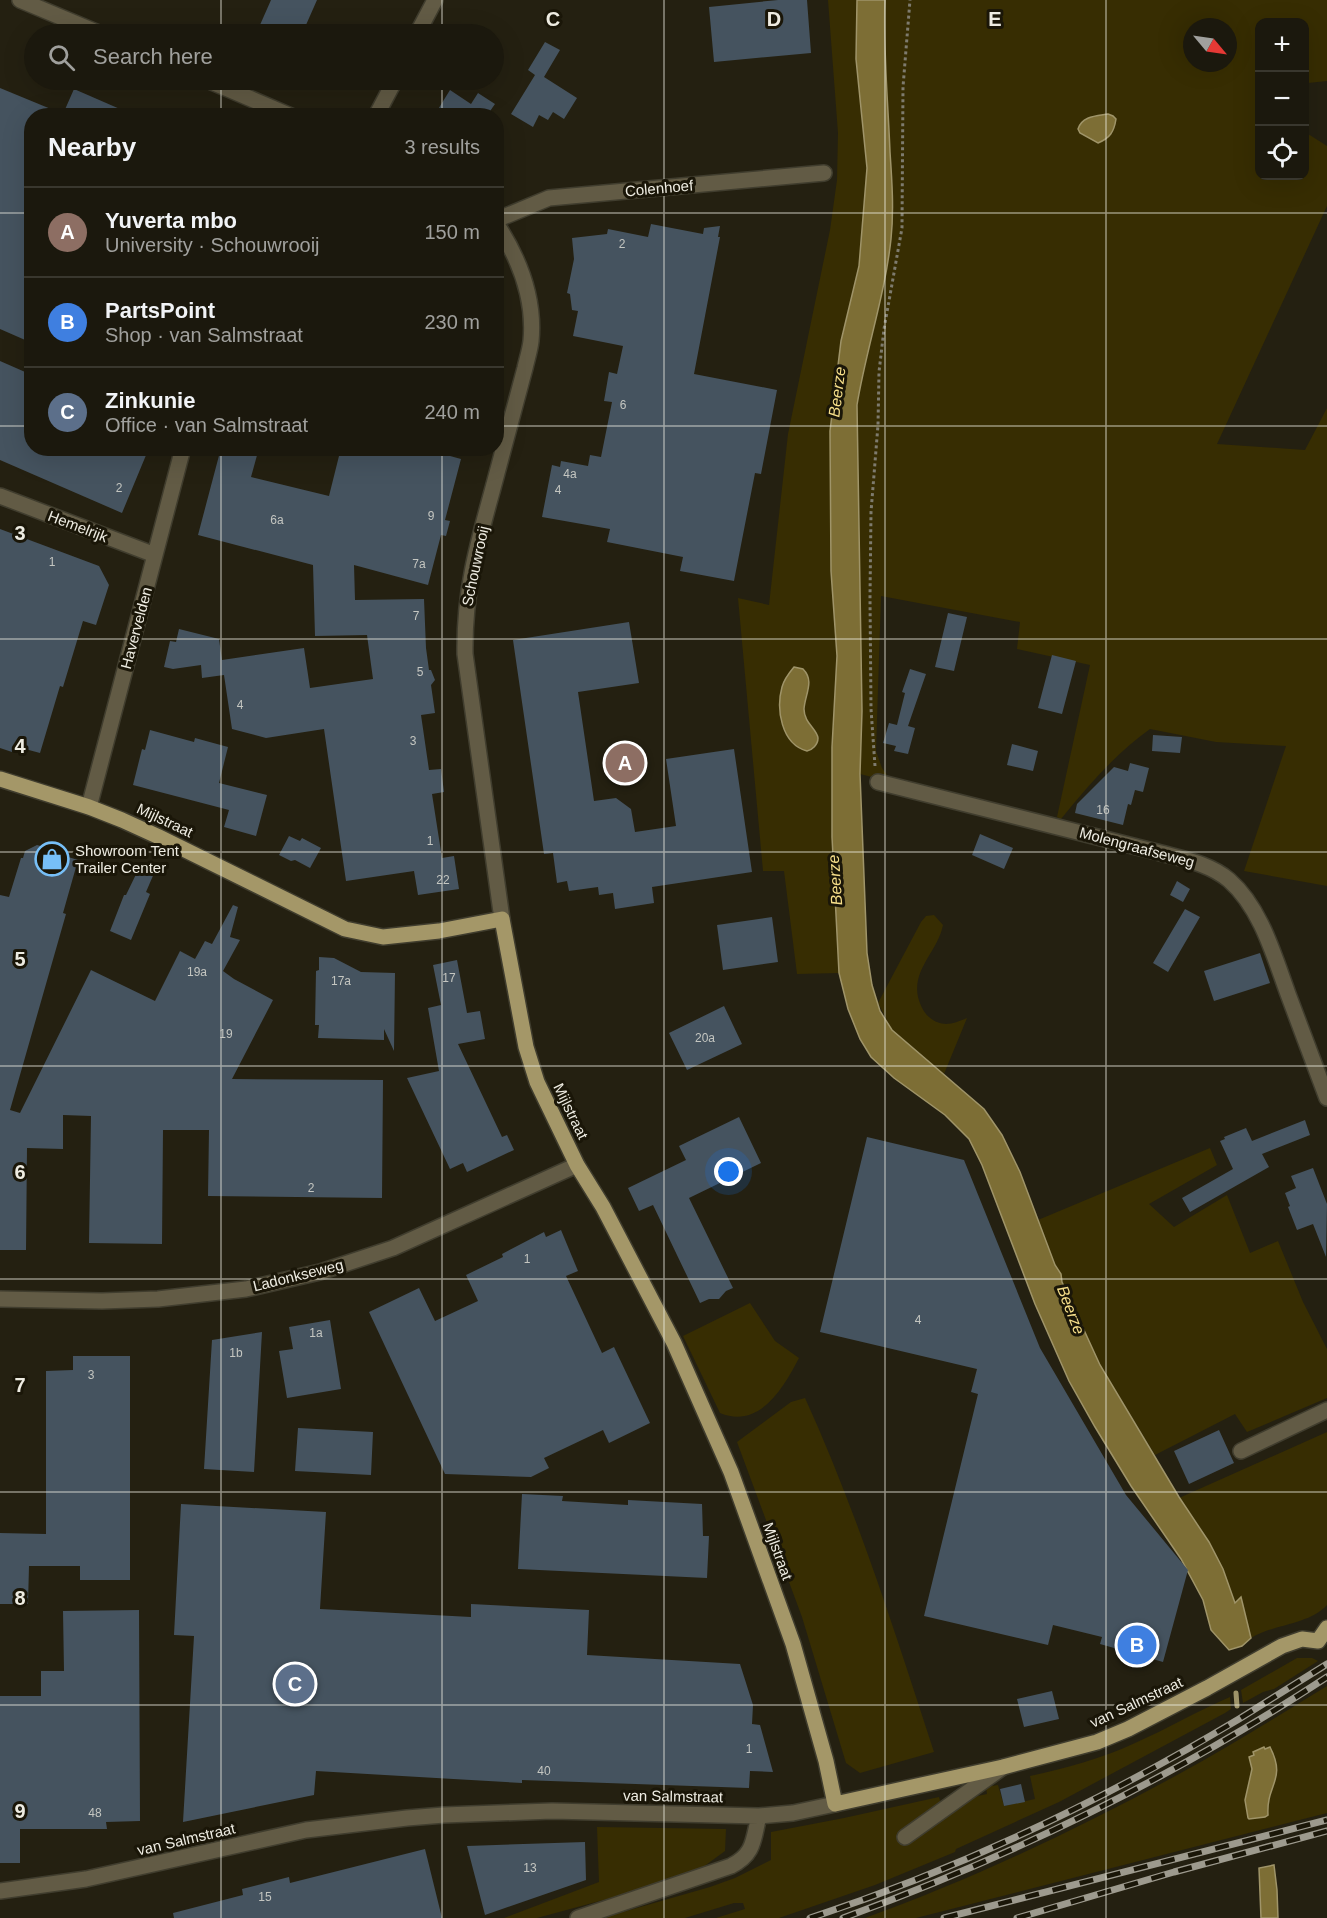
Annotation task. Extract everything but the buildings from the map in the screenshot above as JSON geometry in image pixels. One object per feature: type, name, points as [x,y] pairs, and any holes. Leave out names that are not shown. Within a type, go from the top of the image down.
[{"type":"main road","name":"Mijlstraat","points":[[0,779],[89,807],[158,836],[345,929],[383,938],[439,931],[502,919],[526,1047],[537,1082],[577,1165],[603,1207],[674,1343],[731,1472],[793,1644],[826,1761],[835,1804]]},
{"type":"main road","points":[[1323,1643],[1327,1628]]},
{"type":"main road","name":"van Salmstraat","points":[[835,1804],[1003,1767],[1097,1742],[1138,1724],[1282,1646],[1302,1640],[1323,1643]]},
{"type":"street","points":[[20,0],[77,24]]},
{"type":"street","points":[[422,24],[435,0]]},
{"type":"street","points":[[227,90],[264,108]]},
{"type":"street","points":[[380,108],[390,90]]},
{"type":"street","name":"Colenhoef","points":[[504,218],[549,198],[824,172]]},
{"type":"street","name":"Schouwrooij","points":[[504,234],[511,246],[530,301],[531,341],[504,446]]},
{"type":"street","name":"Havervelden","points":[[89,807],[181,456]]},
{"type":"street","name":"Schouwrooij","points":[[501,456],[475,554],[465,610],[464,638],[502,919]]},
{"type":"street","name":"Hemelrijk","points":[[0,496],[155,555]]},
{"type":"street","name":"Molengraafseweg","points":[[878,782],[1157,852],[1214,870],[1245,897],[1256,916],[1271,949],[1327,1098]]},
{"type":"street","name":"Ladonkseweg","points":[[0,1299],[102,1301],[158,1299],[246,1289],[321,1272],[393,1248],[577,1165]]},
{"type":"street","points":[[1241,1451],[1327,1410]]},
{"type":"street","points":[[905,1837],[1003,1767]]},
{"type":"street","name":"van Salmstraat","points":[[0,1891],[86,1880],[306,1830],[444,1815],[552,1811],[759,1816],[793,1813],[835,1804]]},
{"type":"street","points":[[578,1918],[621,1905],[741,1861],[750,1850],[759,1816]]},
{"type":"path","points":[[878,782],[873,750],[871,709],[871,512],[878,425],[879,372],[884,329],[902,228],[903,87],[910,0]]},
{"type":"shaded area","points":[[828,0],[857,0],[856,59],[868,168],[859,266],[841,341],[830,431],[831,571],[837,656],[832,747],[832,837],[839,973],[797,974],[784,871],[763,871],[738,598],[769,605],[788,434],[830,230],[837,180],[838,133]],"holes":[[[782,686],[809,689],[805,713],[807,722],[818,740],[811,750],[779,710]]]},
{"type":"shaded area","points":[[885,0],[1327,0],[1327,81],[1309,83],[1309,18],[1255,18],[1255,180],[1309,180],[1309,135],[1327,146],[1327,206],[1217,444],[1305,450],[1327,408],[1327,886],[1244,871],[1286,746],[1216,742],[1150,729],[1114,760],[1061,819],[1057,817],[1090,665],[1017,649],[1020,622],[881,596],[876,751],[882,768],[892,782],[860,774],[862,711],[857,405],[891,239]]},
{"type":"shaded area","points":[[934,915],[943,925],[922,969],[917,987],[918,997],[927,1015],[938,1023],[952,1023],[967,1018],[944,1074],[892,1030],[878,1003],[921,922],[926,916]]},
{"type":"shaded area","points":[[1210,1148],[1217,1165],[1149,1204],[1174,1227],[1227,1195],[1250,1253],[1278,1241],[1303,1302],[1327,1349],[1327,1398],[1247,1432],[1235,1414],[1155,1455],[1100,1365],[1087,1339],[1038,1220]]},
{"type":"shaded area","points":[[750,1303],[775,1341],[799,1358],[785,1382],[768,1403],[747,1416],[734,1417],[720,1413],[683,1336]]},
{"type":"shaded area","points":[[805,1398],[858,1528],[934,1752],[860,1773],[846,1763],[802,1617],[737,1442],[791,1402]]},
{"type":"shaded area","points":[[1327,1432],[1327,1605],[1311,1617],[1251,1638],[1241,1598],[1235,1603],[1223,1569],[1179,1498]]},
{"type":"shaded area","points":[[1297,1658],[1312,1658],[1318,1661],[1274,1689],[1243,1703],[1241,1690]]},
{"type":"shaded area","points":[[1327,1686],[1327,1813],[916,1918],[865,1918],[985,1870],[1103,1814],[1216,1753]]},
{"type":"shaded area","points":[[1230,1697],[1231,1709],[1225,1713],[1059,1802],[956,1849],[955,1852],[875,1885],[779,1918],[716,1918],[745,1909],[743,1903],[734,1903],[685,1918],[602,1918],[710,1887],[735,1878],[771,1860],[771,1832],[939,1797],[941,1804],[987,1794],[986,1787],[998,1785],[1004,1806],[1035,1799],[1030,1776],[1109,1754]]},
{"type":"shaded area","points":[[597,1827],[726,1829],[725,1851],[699,1870],[618,1896],[537,1918],[504,1918],[599,1882]]},
{"type":"water","points":[[857,0],[885,0],[885,57],[892,195],[892,228],[888,260],[857,405],[862,711],[860,774],[867,953],[872,985],[880,1011],[892,1030],[984,1109],[1002,1135],[1020,1172],[1055,1265],[1061,1274],[1062,1282],[1100,1365],[1179,1497],[1209,1542],[1223,1569],[1235,1603],[1241,1597],[1251,1638],[1242,1646],[1229,1650],[1211,1630],[1203,1600],[1181,1559],[1131,1486],[1069,1381],[1035,1304],[982,1165],[969,1139],[945,1115],[894,1078],[871,1057],[860,1039],[848,1009],[839,973],[832,837],[832,747],[837,656],[831,571],[830,431],[841,341],[859,266],[867,168],[856,59]]},
{"type":"water","points":[[1108,114],[1116,119],[1113,131],[1106,139],[1098,143],[1080,133],[1078,129],[1083,121],[1094,116]]},
{"type":"water","points":[[794,667],[803,669],[807,674],[809,683],[804,709],[808,722],[818,738],[814,747],[807,751],[791,741],[782,725],[780,715],[782,687]]},
{"type":"water","points":[[1264,1747],[1265,1749],[1270,1747],[1277,1767],[1268,1805],[1268,1815],[1249,1819],[1245,1800],[1252,1769],[1249,1757],[1254,1755],[1253,1752]]},
{"type":"water","points":[[1274,1865],[1278,1918],[1261,1918],[1259,1868]]},
{"type":"waterway","name":"Beerze","points":[[1236,1693],[1237,1706]]},
{"type":"railway","points":[[810,1918],[921,1878],[1030,1831],[1083,1805],[1188,1749],[1327,1664]]},
{"type":"railway","points":[[843,1918],[969,1868],[1092,1811],[1212,1748],[1327,1677]]},
{"type":"railway","points":[[944,1918],[1327,1820]]},
{"type":"railway","points":[[1017,1918],[1174,1872],[1327,1831]]},
{"type":"place","name":"Yuverta mbo","points":[[625,763]]},
{"type":"place","name":"Showroom Tent Trailer Center","points":[[52,859]]},
{"type":"place","name":"PartsPoint","points":[[1137,1645]]},
{"type":"place","name":"Zinkunie","points":[[295,1684]]}]
